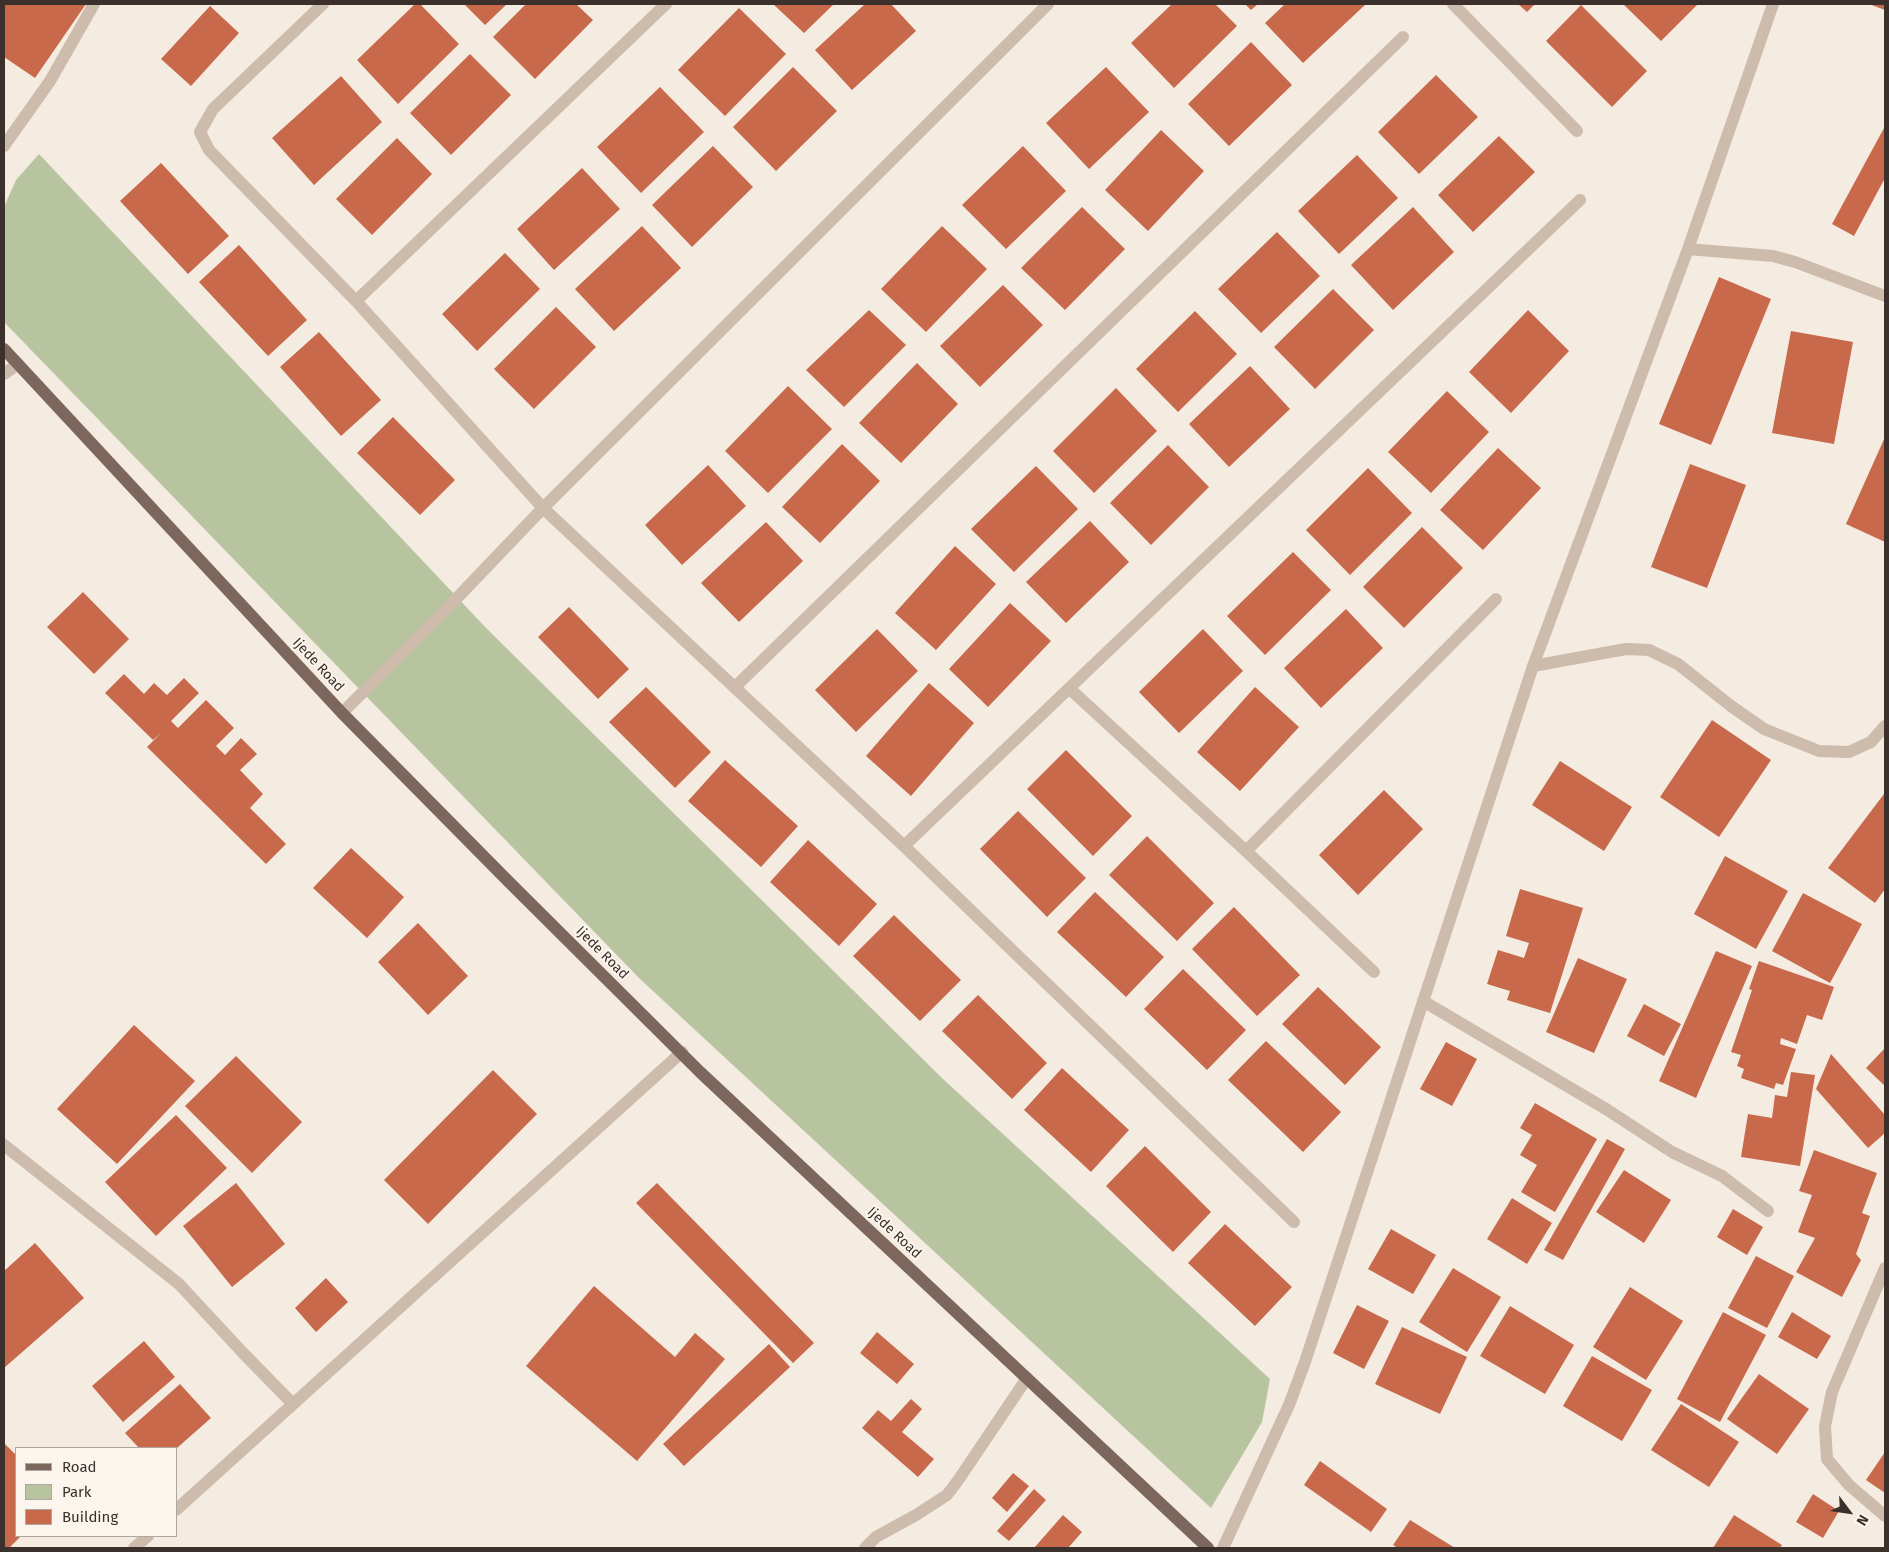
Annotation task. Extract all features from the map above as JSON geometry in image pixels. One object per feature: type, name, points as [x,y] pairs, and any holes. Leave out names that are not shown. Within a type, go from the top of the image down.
[{"type":"main road","name":"Ijede Road","points":[[4,349],[342,713],[508,881],[707,1078],[1208,1548]]},
{"type":"street","points":[[4,146],[50,81],[94,4]]},
{"type":"street","points":[[323,4],[213,109],[200,132],[209,150],[356,301],[543,508],[904,846],[1294,1222]]},
{"type":"street","points":[[356,301],[666,4]]},
{"type":"street","points":[[342,713],[457,598],[543,508],[1048,4]]},
{"type":"street","points":[[1453,4],[1577,131]]},
{"type":"street","points":[[1223,1548],[1289,1405],[1298,1380],[1533,666],[1688,250],[1774,4]]},
{"type":"street","points":[[735,687],[1403,37]]},
{"type":"street","points":[[904,846],[1580,200]]},
{"type":"street","points":[[1688,250],[1773,256],[1795,262],[1885,295]]},
{"type":"street","points":[[4,374],[18,364]]},
{"type":"street","points":[[1246,851],[1496,599]]},
{"type":"street","points":[[1533,666],[1626,649],[1650,650],[1678,664],[1730,706],[1764,730],[1819,751],[1849,752],[1871,742],[1885,726]]},
{"type":"street","points":[[1070,689],[1374,972]]},
{"type":"street","points":[[1424,1001],[1606,1109],[1672,1152],[1722,1176],[1768,1211]]},
{"type":"street","points":[[178,1508],[682,1052]]},
{"type":"street","points":[[4,1145],[179,1284],[293,1404]]},
{"type":"street","points":[[1885,1268],[1832,1392],[1825,1426],[1827,1459],[1849,1485],[1885,1516]]},
{"type":"street","points":[[865,1548],[876,1537],[947,1495],[1027,1378]]},
{"type":"street","points":[[134,1548],[147,1537]]},
{"type":"green space","points":[[39,154],[488,630],[943,1079],[1270,1379],[1262,1422],[1211,1508],[639,978],[4,322],[4,207],[16,180]]},
{"type":"building","points":[[4,4],[86,4],[35,78],[4,57]]},
{"type":"building","points":[[415,4],[420,4],[459,44],[398,104],[357,60]]},
{"type":"building","points":[[464,4],[507,4],[485,25]]},
{"type":"building","points":[[526,4],[576,4],[593,20],[535,79],[493,37]]},
{"type":"building","points":[[773,4],[834,4],[804,33]]},
{"type":"building","points":[[865,4],[891,4],[916,31],[852,90],[815,50]]},
{"type":"building","points":[[1172,4],[1215,4],[1237,26],[1174,88],[1131,43]]},
{"type":"building","points":[[1245,4],[1258,4],[1251,10]]},
{"type":"building","points":[[1285,4],[1366,4],[1303,63],[1265,23]]},
{"type":"building","points":[[1518,4],[1535,4],[1527,12]]},
{"type":"building","points":[[1623,4],[1698,4],[1661,41]]},
{"type":"building","points":[[1869,4],[1885,4],[1885,10]]},
{"type":"building","points":[[1581,5],[1647,71],[1612,107],[1546,41]]},
{"type":"building","points":[[210,6],[239,33],[191,86],[161,59]]},
{"type":"building","points":[[739,8],[786,54],[725,116],[678,70]]},
{"type":"building","points":[[1251,42],[1292,85],[1229,146],[1188,104]]},
{"type":"building","points":[[470,54],[511,95],[451,155],[410,113]]},
{"type":"building","points":[[793,67],[837,111],[776,171],[733,127]]},
{"type":"building","points":[[1106,67],[1149,112],[1089,169],[1046,123]]},
{"type":"building","points":[[1436,75],[1478,117],[1419,174],[1378,132]]},
{"type":"building","points":[[341,76],[382,122],[314,185],[272,138]]},
{"type":"building","points":[[660,87],[704,132],[641,193],[597,147]]},
{"type":"building","points":[[1884,128],[1885,178],[1854,236],[1832,224]]},
{"type":"building","points":[[1161,130],[1204,171],[1148,231],[1105,190]]},
{"type":"building","points":[[1499,136],[1535,172],[1473,232],[1438,195]]},
{"type":"building","points":[[397,138],[432,174],[372,235],[336,199]]},
{"type":"building","points":[[713,146],[753,187],[692,247],[652,205]]},
{"type":"building","points":[[1023,146],[1066,191],[1006,249],[962,205]]},
{"type":"building","points":[[1357,155],[1398,198],[1339,254],[1298,211]]},
{"type":"building","points":[[161,163],[229,236],[188,274],[120,201]]},
{"type":"building","points":[[582,168],[620,209],[554,270],[517,229]]},
{"type":"building","points":[[1082,207],[1125,249],[1065,310],[1021,268]]},
{"type":"building","points":[[1413,207],[1454,252],[1393,310],[1351,265]]},
{"type":"building","points":[[642,226],[681,268],[614,331],[575,289]]},
{"type":"building","points":[[942,226],[987,269],[926,332],[881,289]]},
{"type":"building","points":[[1277,232],[1320,276],[1261,333],[1218,289]]},
{"type":"building","points":[[239,245],[307,320],[268,356],[199,282]]},
{"type":"building","points":[[505,253],[540,289],[477,351],[442,314]]},
{"type":"building","points":[[1719,277],[1771,299],[1711,445],[1659,424]]},
{"type":"building","points":[[1003,285],[1043,325],[980,387],[940,346]]},
{"type":"building","points":[[1333,289],[1374,330],[1315,389],[1274,347]]},
{"type":"building","points":[[556,307],[596,347],[534,409],[494,369]]},
{"type":"building","points":[[869,310],[906,345],[844,407],[806,370]]},
{"type":"building","points":[[1528,310],[1569,351],[1511,413],[1469,372]]},
{"type":"building","points":[[1195,311],[1237,354],[1178,412],[1136,369]]},
{"type":"building","points":[[1791,331],[1853,342],[1834,444],[1772,433]]},
{"type":"building","points":[[319,332],[381,400],[341,436],[280,367]]},
{"type":"building","points":[[917,363],[958,404],[901,463],[859,423]]},
{"type":"building","points":[[1250,366],[1290,409],[1229,467],[1189,424]]},
{"type":"building","points":[[788,386],[832,429],[768,493],[725,451]]},
{"type":"building","points":[[1116,388],[1157,431],[1094,493],[1053,451]]},
{"type":"building","points":[[1447,391],[1489,432],[1431,493],[1388,452]]},
{"type":"building","points":[[393,417],[455,480],[420,515],[357,453]]},
{"type":"building","points":[[1885,437],[1885,542],[1846,524]]},
{"type":"building","points":[[842,444],[880,481],[820,543],[782,507]]},
{"type":"building","points":[[1168,445],[1209,487],[1151,545],[1110,503]]},
{"type":"building","points":[[1498,448],[1541,488],[1483,550],[1440,510]]},
{"type":"building","points":[[1690,464],[1746,485],[1707,588],[1651,567]]},
{"type":"building","points":[[708,465],[746,506],[682,565],[645,525]]},
{"type":"building","points":[[1036,466],[1078,509],[1014,572],[971,529]]},
{"type":"building","points":[[1368,468],[1412,513],[1350,575],[1306,530]]},
{"type":"building","points":[[1090,521],[1129,562],[1066,623],[1026,582]]},
{"type":"building","points":[[766,522],[803,561],[739,622],[701,583]]},
{"type":"building","points":[[1422,527],[1463,568],[1404,628],[1363,587]]},
{"type":"building","points":[[955,546],[996,584],[936,650],[895,613]]},
{"type":"building","points":[[1293,552],[1331,590],[1265,655],[1227,616]]},
{"type":"building","points":[[83,592],[129,639],[94,674],[47,627]]},
{"type":"building","points":[[1010,603],[1051,641],[988,707],[949,669]]},
{"type":"building","points":[[569,607],[629,669],[598,699],[538,637]]},
{"type":"building","points":[[1346,609],[1383,648],[1321,708],[1284,668]]},
{"type":"building","points":[[877,629],[918,671],[856,732],[815,690]]},
{"type":"building","points":[[1203,629],[1243,671],[1179,733],[1139,692]]},
{"type":"building","points":[[124,674],[144,694],[154,683],[167,695],[184,678],[199,693],[171,721],[178,728],[206,700],[234,728],[216,746],[225,755],[241,738],[257,754],[240,770],[263,794],[250,808],[286,844],[266,864],[147,747],[161,733],[153,740],[105,693]]},
{"type":"building","points":[[929,683],[974,723],[911,796],[866,756]]},
{"type":"building","points":[[646,687],[711,752],[675,788],[609,722]]},
{"type":"building","points":[[1255,687],[1299,727],[1240,791],[1197,752]]},
{"type":"building","points":[[1712,720],[1771,760],[1719,837],[1660,797]]},
{"type":"building","points":[[1066,750],[1132,816],[1093,856],[1027,789]]},
{"type":"building","points":[[725,760],[798,826],[761,867],[688,801]]},
{"type":"building","points":[[1560,761],[1632,807],[1604,851],[1532,805]]},
{"type":"building","points":[[1384,790],[1423,829],[1358,895],[1319,855]]},
{"type":"building","points":[[1884,794],[1885,889],[1875,903],[1828,868]]},
{"type":"building","points":[[1018,811],[1086,878],[1047,917],[980,849]]},
{"type":"building","points":[[1147,836],[1214,903],[1177,941],[1109,875]]},
{"type":"building","points":[[808,840],[877,904],[839,946],[770,882]]},
{"type":"building","points":[[351,848],[404,897],[367,938],[313,888]]},
{"type":"building","points":[[1725,856],[1788,891],[1756,949],[1694,914]]},
{"type":"building","points":[[1520,889],[1583,908],[1550,1013],[1507,1000],[1510,991],[1487,984],[1498,950],[1524,958],[1529,943],[1506,936]]},
{"type":"building","points":[[1095,892],[1164,957],[1126,997],[1057,932]]},
{"type":"building","points":[[1803,893],[1862,924],[1830,983],[1772,951]]},
{"type":"building","points":[[1234,907],[1300,975],[1257,1016],[1192,949]]},
{"type":"building","points":[[894,915],[961,980],[920,1021],[853,956]]},
{"type":"building","points":[[418,923],[468,976],[428,1015],[378,962]]},
{"type":"building","points":[[1716,951],[1752,966],[1696,1098],[1659,1081]]},
{"type":"building","points":[[1578,958],[1627,979],[1594,1053],[1546,1032]]},
{"type":"building","points":[[1759,961],[1834,987],[1822,1020],[1807,1015],[1797,1044],[1781,1038],[1780,1044],[1796,1049],[1783,1085],[1776,1083],[1774,1089],[1741,1078],[1744,1069],[1737,1066],[1741,1055],[1731,1052],[1752,990],[1749,989]]},
{"type":"building","points":[[1183,969],[1246,1030],[1207,1070],[1144,1009]]},
{"type":"building","points":[[1318,987],[1381,1047],[1345,1085],[1282,1024]]},
{"type":"building","points":[[978,995],[1047,1063],[1012,1099],[942,1031]]},
{"type":"building","points":[[1644,1004],[1681,1024],[1664,1056],[1627,1036]]},
{"type":"building","points":[[134,1025],[195,1081],[117,1164],[57,1109]]},
{"type":"building","points":[[1266,1041],[1341,1112],[1303,1152],[1228,1080]]},
{"type":"building","points":[[1446,1042],[1477,1059],[1452,1106],[1420,1089]]},
{"type":"building","points":[[1885,1048],[1885,1086],[1866,1068]]},
{"type":"building","points":[[1831,1054],[1885,1115],[1885,1133],[1868,1148],[1816,1089]]},
{"type":"building","points":[[236,1056],[302,1122],[252,1173],[185,1106]]},
{"type":"building","points":[[1062,1068],[1129,1130],[1091,1172],[1024,1110]]},
{"type":"building","points":[[493,1070],[537,1114],[428,1224],[384,1180]]},
{"type":"building","points":[[1791,1072],[1815,1075],[1800,1166],[1741,1157],[1748,1114],[1772,1118],[1775,1095],[1787,1097]]},
{"type":"building","points":[[1535,1103],[1597,1139],[1555,1212],[1521,1192],[1537,1165],[1520,1155],[1532,1135],[1520,1128]]},
{"type":"building","points":[[176,1115],[227,1168],[156,1236],[105,1182]]},
{"type":"building","points":[[1607,1139],[1625,1149],[1563,1260],[1544,1250]]},
{"type":"building","points":[[1145,1146],[1211,1212],[1173,1252],[1106,1186]]},
{"type":"building","points":[[1814,1150],[1877,1173],[1862,1213],[1870,1216],[1856,1254],[1861,1260],[1842,1297],[1796,1272],[1815,1238],[1798,1232],[1812,1195],[1799,1191]]},
{"type":"building","points":[[1624,1170],[1671,1200],[1644,1243],[1596,1212]]},
{"type":"building","points":[[236,1183],[285,1244],[232,1287],[183,1226]]},
{"type":"building","points":[[657,1183],[814,1343],[793,1363],[636,1203]]},
{"type":"building","points":[[1512,1198],[1552,1223],[1527,1264],[1487,1239]]},
{"type":"building","points":[[1733,1209],[1763,1227],[1747,1255],[1717,1237]]},
{"type":"building","points":[[1225,1224],[1292,1287],[1255,1326],[1188,1263]]},
{"type":"building","points":[[1391,1229],[1436,1255],[1413,1294],[1368,1269]]},
{"type":"building","points":[[35,1243],[84,1298],[4,1368],[4,1271]]},
{"type":"building","points":[[1756,1256],[1794,1276],[1767,1328],[1728,1308]]},
{"type":"building","points":[[1453,1268],[1501,1297],[1467,1352],[1419,1322]]},
{"type":"building","points":[[326,1278],[348,1302],[316,1332],[295,1308]]},
{"type":"building","points":[[594,1286],[675,1357],[695,1333],[725,1359],[637,1461],[526,1366]]},
{"type":"building","points":[[1630,1287],[1683,1321],[1646,1380],[1593,1347]]},
{"type":"building","points":[[1357,1305],[1389,1321],[1364,1369],[1333,1353]]},
{"type":"building","points":[[1510,1306],[1574,1345],[1545,1394],[1480,1356]]},
{"type":"building","points":[[1723,1312],[1766,1335],[1720,1422],[1677,1399]]},
{"type":"building","points":[[1792,1312],[1831,1336],[1817,1359],[1778,1337]]},
{"type":"building","points":[[1402,1327],[1467,1357],[1440,1414],[1375,1384]]},
{"type":"building","points":[[877,1332],[914,1364],[897,1384],[860,1353]]},
{"type":"building","points":[[144,1341],[175,1377],[123,1422],[92,1386]]},
{"type":"building","points":[[769,1344],[790,1367],[684,1466],[663,1444]]},
{"type":"building","points":[[1592,1356],[1652,1390],[1622,1441],[1563,1406]]},
{"type":"building","points":[[1759,1374],[1809,1409],[1777,1454],[1727,1419]]},
{"type":"building","points":[[180,1384],[211,1418],[178,1447],[138,1447],[125,1433]]},
{"type":"building","points":[[911,1399],[922,1409],[902,1432],[934,1459],[918,1477],[862,1428],[878,1410],[891,1421]]},
{"type":"building","points":[[1681,1404],[1739,1442],[1709,1487],[1651,1450]]},
{"type":"building","points":[[4,1443],[15,1454],[15,1537],[20,1537],[9,1548],[4,1547]]},
{"type":"building","points":[[1885,1452],[1885,1493],[1866,1480]]},
{"type":"building","points":[[1320,1461],[1387,1509],[1371,1532],[1304,1485]]},
{"type":"building","points":[[1013,1473],[1029,1486],[1007,1512],[992,1498]]},
{"type":"building","points":[[1034,1489],[1046,1500],[1009,1541],[997,1531]]},
{"type":"building","points":[[1813,1494],[1839,1511],[1823,1538],[1796,1522]]},
{"type":"building","points":[[1063,1515],[1082,1532],[1068,1548],[1034,1548]]},
{"type":"building","points":[[1734,1515],[1782,1545],[1780,1548],[1713,1548]]},
{"type":"building","points":[[1410,1520],[1455,1548],[1398,1548],[1393,1545]]}]
